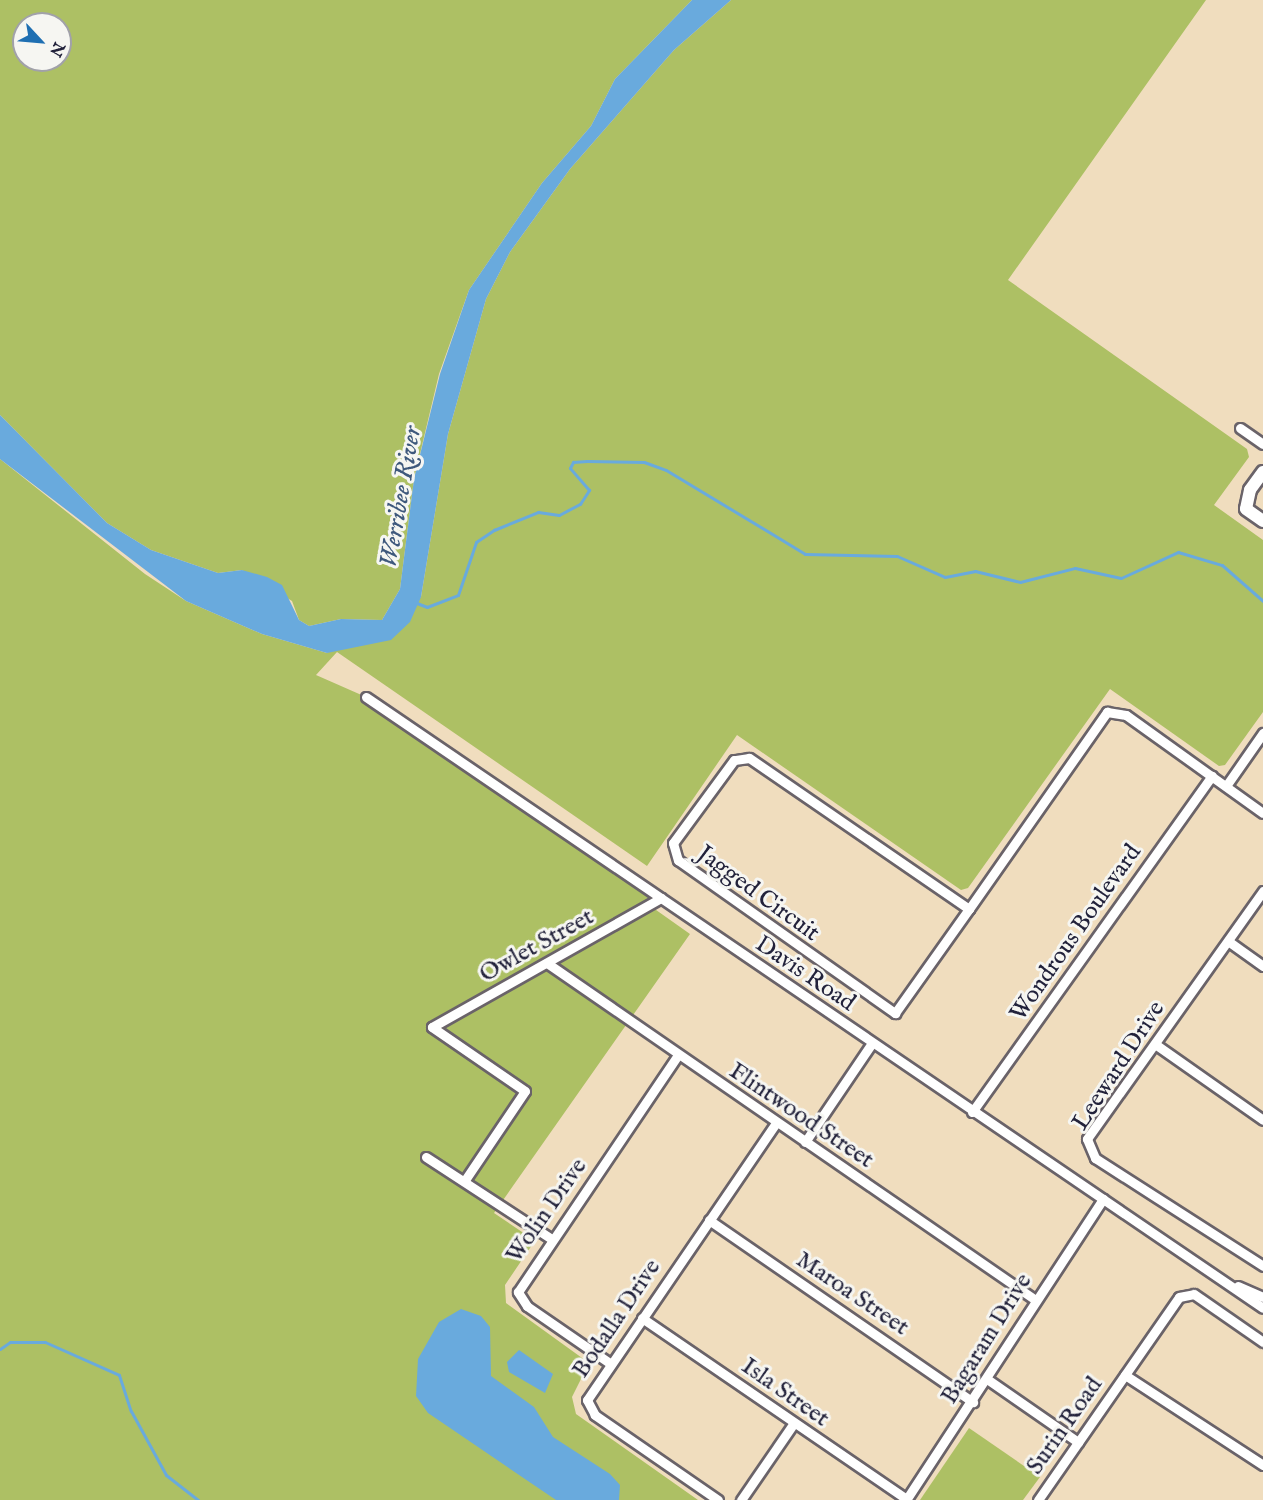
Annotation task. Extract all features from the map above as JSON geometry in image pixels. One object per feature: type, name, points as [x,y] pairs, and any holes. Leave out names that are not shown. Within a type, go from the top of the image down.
[{"type":"street","points":[[1240,428],[1263,444]]},
{"type":"street","points":[[1263,472],[1250,490],[1246,509],[1263,521]]},
{"type":"street","name":"Davis Road","points":[[366,697],[972,1112],[1263,1308]]},
{"type":"street","name":"Jagged Circuit","points":[[969,909],[749,758],[734,760],[673,843],[678,860],[896,1013],[969,909],[1107,712],[1126,715],[1263,813]]},
{"type":"street","points":[[1226,786],[1263,734]]},
{"type":"street","name":"Wondrous Boulevard","points":[[972,1112],[1212,776]]},
{"type":"street","name":"Leeward Drive","points":[[1263,891],[1087,1139],[1088,1149],[1263,1266]]},
{"type":"street","name":"Owlet Street","points":[[465,1180],[525,1091],[432,1027],[661,898]]},
{"type":"street","points":[[1228,941],[1263,966]]},
{"type":"street","name":"Flintwood Street","points":[[547,963],[1034,1299]]},
{"type":"street","points":[[805,1142],[872,1043]]},
{"type":"street","points":[[1155,1044],[1263,1120]]},
{"type":"street","name":"Wolin Drive","points":[[610,1364],[519,1296],[552,1239],[678,1055]]},
{"type":"street","name":"Bodalla Drive","points":[[718,1500],[591,1412],[588,1396],[776,1123]]},
{"type":"street","points":[[426,1157],[465,1180],[552,1239]]},
{"type":"street","name":"Bagaram Drive","points":[[906,1500],[973,1402],[1034,1299],[1103,1199]]},
{"type":"street","name":"Maroa Street","points":[[709,1220],[973,1402]]},
{"type":"street","name":"Davis Road","points":[[1224,1280],[1263,1297]]},
{"type":"street","name":"Surin Road","points":[[1038,1500],[1175,1301],[1187,1293],[1263,1342]]},
{"type":"street","name":"Isla Street","points":[[642,1318],[906,1500]]},
{"type":"street","name":"Surin Road","points":[[1125,1374],[1263,1465]]},
{"type":"street","points":[[987,1379],[1078,1442]]},
{"type":"street","points":[[741,1500],[794,1423]]},
{"type":"green space","points":[[0,0],[692,0],[615,79],[591,126],[542,183],[469,290],[439,374],[414,479],[400,589],[382,620],[341,619],[309,626],[299,620],[292,601],[242,570],[218,573],[151,550],[107,523],[0,415]]},
{"type":"green space","points":[[731,0],[1206,0],[1008,280],[1247,449],[1249,457],[1214,505],[1263,540],[1263,712],[1225,765],[1219,766],[1110,689],[968,888],[961,890],[737,735],[647,866],[337,652],[316,675],[366,697],[661,898],[649,905],[690,934],[494,1213],[531,1238],[532,1245],[505,1285],[506,1303],[589,1363],[572,1397],[576,1414],[698,1500],[0,1500],[0,459],[145,574],[186,601],[262,634],[327,653],[421,597],[448,434],[486,299],[510,252],[570,169],[674,50]]},
{"type":"green space","points":[[969,1428],[1040,1477],[1023,1500],[920,1500]]},
{"type":"water","points":[[692,0],[731,0],[674,50],[570,169],[510,252],[486,299],[448,434],[421,597],[410,622],[391,640],[327,653],[262,634],[186,601],[0,459],[0,415],[107,523],[151,550],[218,573],[242,570],[267,577],[282,585],[299,620],[309,626],[341,619],[382,620],[400,589],[414,479],[440,374],[469,290],[542,183],[591,126],[615,79]]},
{"type":"water","points":[[461,1309],[481,1316],[490,1327],[491,1376],[534,1407],[553,1437],[610,1474],[620,1485],[619,1500],[556,1500],[428,1413],[416,1396],[418,1359],[439,1322]]},
{"type":"water","points":[[519,1350],[553,1374],[545,1393],[509,1372],[507,1362]]},
{"type":"waterway","points":[[414,602],[427,607],[458,595],[476,542],[494,530],[538,512],[559,515],[580,504],[589,490],[570,468],[573,462],[587,461],[644,462],[666,470],[805,554],[897,556],[945,577],[975,571],[1020,582],[1075,568],[1121,578],[1178,552],[1222,565],[1263,601]]},
{"type":"waterway","points":[[0,1349],[10,1342],[45,1342],[119,1375],[131,1411],[166,1475],[198,1500]]},
{"type":"water label","name":"Werribee River","points":[[401,497]]}]
